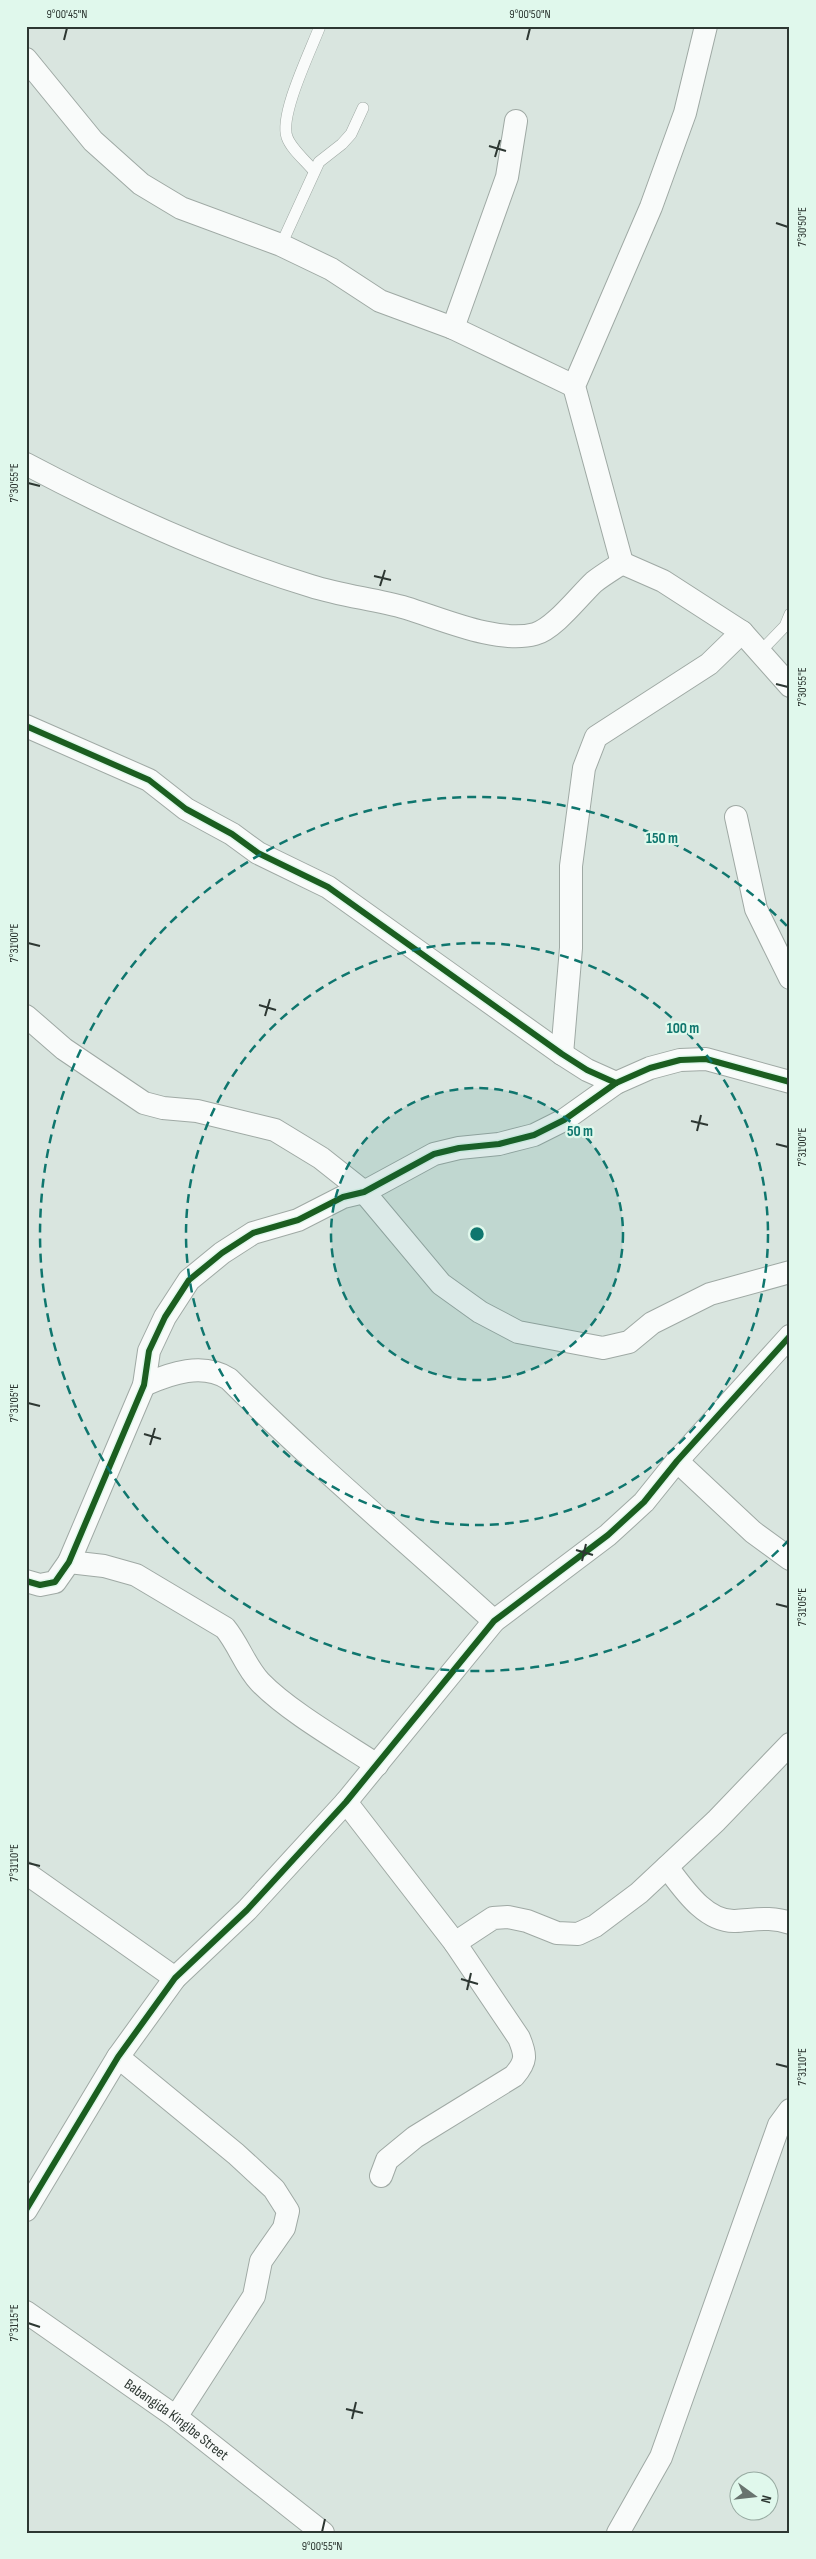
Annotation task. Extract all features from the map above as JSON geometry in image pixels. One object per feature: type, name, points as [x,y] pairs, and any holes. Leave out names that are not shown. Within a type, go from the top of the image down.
[{"type":"street","points":[[622,563],[574,386],[651,207],[685,113],[702,27]]},
{"type":"street","points":[[26,59],[93,142],[141,184],[181,208],[281,245],[331,269],[380,301],[454,328],[574,386]]},
{"type":"street","points":[[454,328],[507,177],[516,121]]},
{"type":"street","points":[[26,464],[101,504],[226,556],[312,586],[405,608],[498,635],[519,636],[536,634],[550,625],[596,581],[622,563]]},
{"type":"street","points":[[622,563],[662,581],[742,632],[761,651],[790,686]]},
{"type":"street","points":[[562,1054],[571,948],[571,866],[588,752],[596,737],[709,664],[742,632]]},
{"type":"street","points":[[26,726],[149,780],[186,810],[232,834],[258,853],[328,887],[562,1054],[587,1070],[616,1083]]},
{"type":"street","points":[[736,817],[756,910],[790,978]]},
{"type":"street","points":[[26,1016],[64,1049],[144,1103],[163,1108],[197,1112],[274,1130],[321,1158],[364,1192],[441,1284],[480,1312],[518,1332],[603,1348],[629,1342],[652,1322],[710,1294],[790,1272]]},
{"type":"street","points":[[26,1581],[40,1585],[55,1582],[69,1562],[144,1385],[149,1351],[165,1316],[189,1280],[222,1253],[253,1233],[307,1216],[343,1197],[364,1192],[434,1154],[459,1148],[499,1144],[534,1134],[564,1120],[616,1083],[650,1068],[680,1060],[706,1059],[790,1082]]},
{"type":"street","points":[[26,2210],[118,2057],[175,1978],[248,1910],[346,1802],[494,1621],[608,1534],[644,1502],[677,1461],[790,1336]]},
{"type":"street","points":[[144,1385],[184,1371],[208,1370],[220,1373],[229,1379],[293,1443],[394,1530],[494,1621]]},
{"type":"street","points":[[677,1461],[753,1532],[790,1558]]},
{"type":"street","points":[[69,1562],[104,1566],[136,1575],[225,1628],[235,1641],[247,1666],[262,1684],[293,1708],[377,1765]]},
{"type":"street","points":[[456,1943],[493,1918],[508,1917],[528,1921],[557,1933],[578,1934],[595,1926],[639,1893],[667,1867],[716,1821],[790,1744]]},
{"type":"street","points":[[346,1802],[456,1943],[519,2038],[526,2054],[526,2061],[507,2081],[416,2137],[387,2160],[381,2176]]},
{"type":"street","points":[[667,1867],[694,1900],[708,1912],[722,1920],[770,1918],[790,1923]]},
{"type":"street","points":[[26,1873],[175,1978]]},
{"type":"street","points":[[118,2057],[236,2154],[274,2189],[288,2211],[284,2228],[261,2261],[254,2296],[176,2417]]},
{"type":"street","points":[[618,2533],[661,2457],[776,2135],[790,2110]]},
{"type":"street","name":"Babangida Kingibe Street","points":[[26,2312],[176,2417],[323,2533]]},
{"type":"lane","points":[[314,171],[287,139],[284,126],[288,109],[320,26]]},
{"type":"lane","points":[[281,245],[319,162],[342,144],[351,134],[363,108]]},
{"type":"lane","points":[[761,651],[785,626],[790,614]]},
{"type":"cycle path","points":[[26,726],[149,780],[186,809],[232,834],[258,853],[328,887],[562,1054],[587,1070],[616,1083]]},
{"type":"cycle path","points":[[26,1581],[40,1585],[55,1582],[69,1562],[144,1385],[149,1351],[165,1317],[189,1280],[222,1253],[253,1233],[298,1220],[343,1197],[364,1192],[434,1154],[459,1148],[499,1144],[534,1135],[564,1120],[616,1083],[650,1068],[680,1060],[706,1059],[790,1082]]},
{"type":"cycle path","points":[[26,2210],[118,2057],[175,1978],[247,1910],[346,1802],[494,1621],[608,1535],[644,1502],[677,1461],[790,1336]]}]
